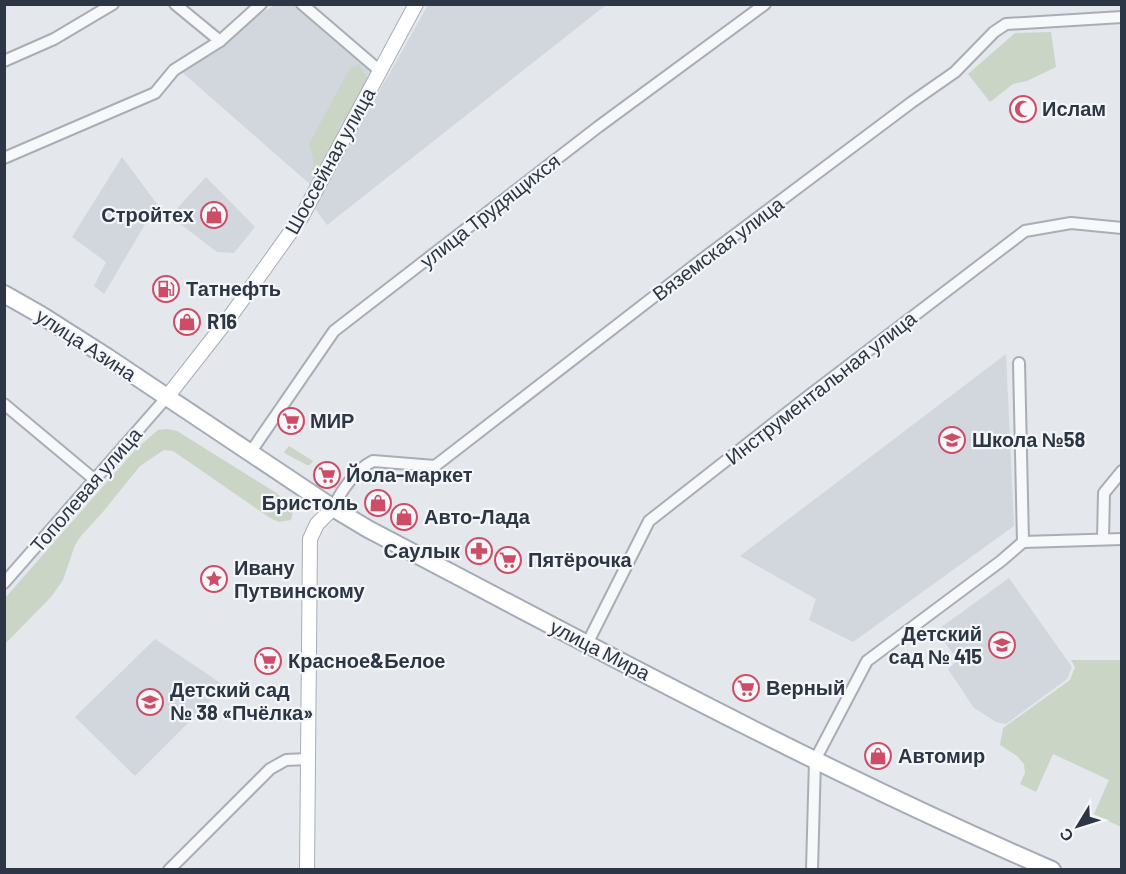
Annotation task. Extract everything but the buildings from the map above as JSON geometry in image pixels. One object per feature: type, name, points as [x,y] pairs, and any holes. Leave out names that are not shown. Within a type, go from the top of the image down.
[{"type":"main road","name":"улица Азина","points":[[4,294],[71,334],[167,397]]},
{"type":"main road","name":"улица Мира","points":[[167,397],[333,508],[587,644],[814,760],[1052,870]]},
{"type":"street","points":[[4,61],[54,39],[113,4]]},
{"type":"street","points":[[175,4],[220,41]]},
{"type":"street","points":[[4,158],[154,93],[174,70],[220,41],[261,4]]},
{"type":"street","points":[[302,4],[380,71]]},
{"type":"street","name":"Шоссейная улица","points":[[167,397],[232,314],[302,216],[416,4]]},
{"type":"street","name":"улица Трудящихся","points":[[250,453],[334,331],[598,128],[765,4]]},
{"type":"street","name":"Вяземская улица","points":[[333,508],[358,472],[373,461],[435,466],[700,261],[955,72],[1006,24],[1122,17]]},
{"type":"street","name":"Инструментальная улица","points":[[587,644],[649,521],[796,405],[1025,231],[1071,224],[1122,228]]},
{"type":"street","points":[[1019,363],[1023,542]]},
{"type":"street","name":"Тополевая улица","points":[[4,583],[167,397]]},
{"type":"street","points":[[4,404],[94,480]]},
{"type":"street","points":[[1103,539],[1104,493],[1122,471]]},
{"type":"street","points":[[307,870],[310,539],[317,524],[333,508]]},
{"type":"street","points":[[812,870],[814,760],[867,661],[1023,542],[1122,539]]},
{"type":"street","points":[[169,870],[270,769],[286,760],[307,759]]},
{"type":"shaded area","points":[[296,4],[374,73],[312,186],[175,66],[275,5]]},
{"type":"shaded area","points":[[428,5],[606,5],[327,225],[314,207]]},
{"type":"shaded area","points":[[122,157],[157,204],[104,294],[94,286],[106,262],[72,237]]},
{"type":"shaded area","points":[[206,177],[255,227],[234,253],[217,252],[170,216]]},
{"type":"shaded area","name":"Школа №58","points":[[1006,354],[1014,526],[853,642],[809,620],[816,599],[740,556]]},
{"type":"shaded area","name":"Детский сад № 415","points":[[1009,578],[1072,667],[1067,679],[1006,724],[996,722],[974,708],[948,669],[958,660],[936,631]]},
{"type":"shaded area","name":"Детский сад № 38 «Пчёлка»","points":[[155,639],[225,686],[135,776],[75,717]]},
{"type":"green space","points":[[1051,32],[1056,67],[1027,81],[1013,84],[990,102],[968,74],[1015,33]]},
{"type":"green space","points":[[359,64],[370,84],[348,120],[341,122],[334,151],[313,180],[313,158],[309,144],[349,70]]},
{"type":"green space","points":[[158,430],[177,431],[275,492],[288,503],[293,511],[291,520],[279,522],[270,518],[173,451],[164,450],[140,466],[81,536],[75,545],[63,580],[51,597],[5,644],[5,598],[136,449]]},
{"type":"green space","points":[[289,446],[313,461],[310,465],[286,454],[284,452]]},
{"type":"green space","points":[[1071,660],[1121,660],[1121,827],[1094,814],[1109,780],[1053,754],[1036,792],[1020,784],[1025,773],[1024,764],[1017,756],[1000,745],[1003,728],[1070,680],[1075,667]]},
{"type":"place","name":"Ислам","points":[[1023,109]]},
{"type":"place","name":"Стройтех","points":[[214,215]]},
{"type":"place","name":"Татнефть","points":[[166,289]]},
{"type":"place","name":"R16","points":[[187,322]]},
{"type":"place","name":"МИР","points":[[291,421]]},
{"type":"place","name":"Школа №58","points":[[952,440]]},
{"type":"place","name":"Йола-маркет","points":[[327,475]]},
{"type":"place","name":"Бристоль","points":[[378,503]]},
{"type":"place","name":"Авто-Лада","points":[[404,517]]},
{"type":"place","name":"Саулык","points":[[479,551]]},
{"type":"place","name":"Пятёрочка","points":[[508,560]]},
{"type":"place","name":"Ивану Путвинскому","points":[[214,579]]},
{"type":"place","name":"Детский сад № 415","points":[[1002,645]]},
{"type":"place","name":"Красное&Белое","points":[[268,661]]},
{"type":"place","name":"Верный","points":[[746,688]]},
{"type":"place","name":"Детский сад № 38 «Пчёлка»","points":[[150,702]]},
{"type":"place","name":"Автомир","points":[[878,756]]}]
